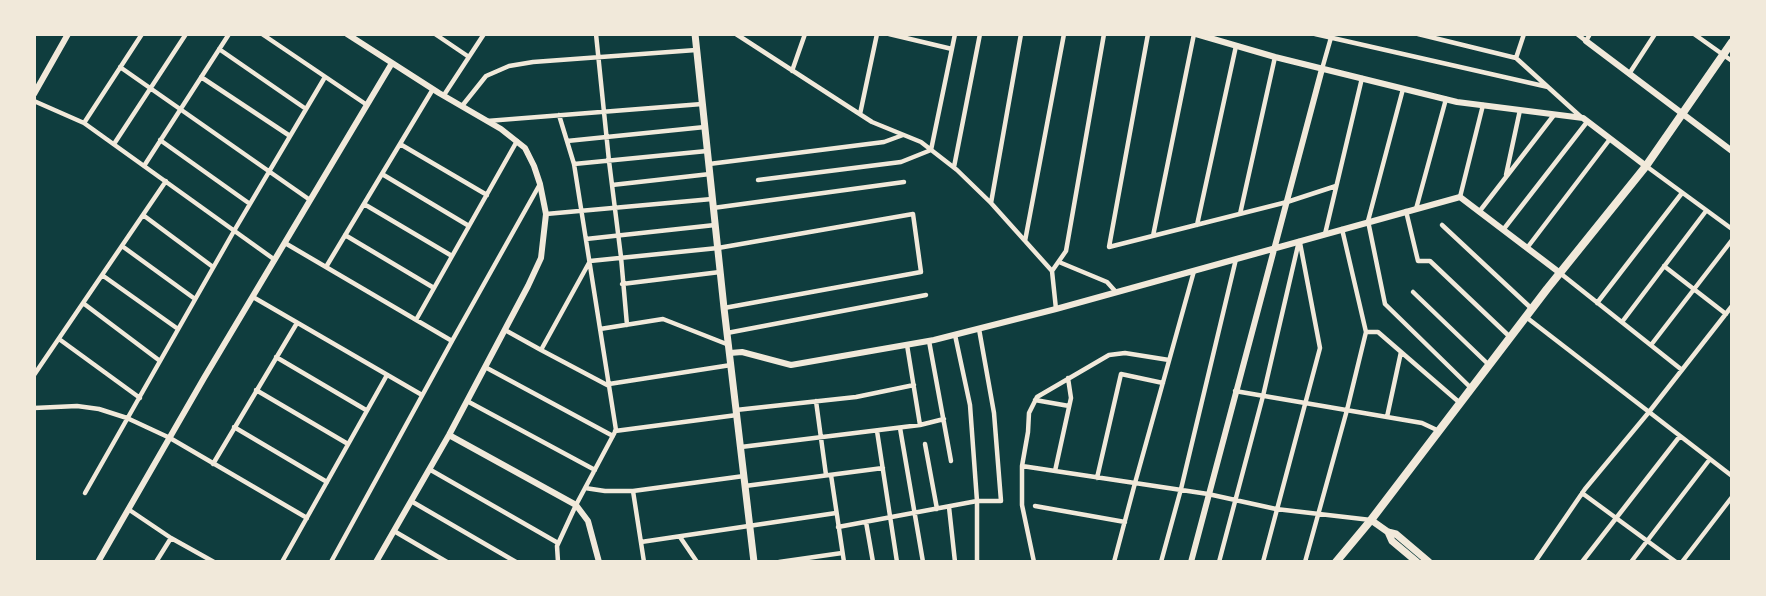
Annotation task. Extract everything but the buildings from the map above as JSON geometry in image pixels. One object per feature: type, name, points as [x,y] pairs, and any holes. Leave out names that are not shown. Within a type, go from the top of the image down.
[{"type":"main road","points":[[695,34],[754,561]]},
{"type":"main road","points":[[1336,561],[1371,520],[1532,309],[1646,166],[1731,42]]},
{"type":"main road","points":[[1371,520],[1388,532],[1396,534],[1429,561]]},
{"type":"main road","points":[[1388,532],[1392,541],[1417,561]]},
{"type":"street","points":[[36,89],[68,34]]},
{"type":"street","points":[[84,123],[142,34]]},
{"type":"street","points":[[114,144],[186,34]]},
{"type":"street","points":[[144,166],[229,34]]},
{"type":"street","points":[[262,34],[367,105]]},
{"type":"street","points":[[347,34],[501,129],[525,148],[540,184],[546,214],[541,258],[528,286],[449,435],[376,561]]},
{"type":"street","points":[[435,34],[469,57]]},
{"type":"street","points":[[444,95],[484,34]]},
{"type":"street","points":[[596,34],[627,325]]},
{"type":"street","points":[[736,34],[744,37],[872,122],[921,142],[954,167],[991,203],[1052,271],[1056,309]]},
{"type":"street","points":[[792,70],[805,34]]},
{"type":"street","points":[[860,114],[877,34]]},
{"type":"street","points":[[889,34],[952,49]]},
{"type":"street","points":[[931,150],[955,34]]},
{"type":"street","points":[[954,167],[980,34]]},
{"type":"street","points":[[991,203],[1021,34]]},
{"type":"street","points":[[1025,241],[1064,34]]},
{"type":"street","points":[[1052,271],[1066,251],[1104,34]]},
{"type":"street","points":[[1148,34],[1109,246],[1287,202],[1336,186]]},
{"type":"street","points":[[1153,236],[1195,34],[1275,57],[1446,99],[1585,120]]},
{"type":"street","points":[[1315,34],[1548,87]]},
{"type":"street","points":[[1516,58],[1524,34]]},
{"type":"street","points":[[1577,34],[1588,38],[1629,74],[1731,151]]},
{"type":"street","points":[[1629,74],[1655,34]]},
{"type":"street","points":[[1694,34],[1731,61]]},
{"type":"street","points":[[1422,35],[1516,58],[1585,120],[1731,229]]},
{"type":"street","points":[[1191,561],[1331,37]]},
{"type":"street","points":[[1197,225],[1236,46]]},
{"type":"street","points":[[219,49],[306,109]]},
{"type":"street","points":[[462,106],[486,76],[509,66],[533,62],[696,50]]},
{"type":"street","points":[[1240,214],[1275,57]]},
{"type":"street","points":[[98,561],[392,63]]},
{"type":"street","points":[[120,67],[310,200]]},
{"type":"street","points":[[201,77],[290,136]]},
{"type":"street","points":[[85,493],[213,267],[325,77]]},
{"type":"street","points":[[1325,234],[1362,78]]},
{"type":"street","points":[[326,267],[433,89]]},
{"type":"street","points":[[1403,89],[1368,221],[1385,304],[1471,388]]},
{"type":"street","points":[[1416,208],[1446,99]]},
{"type":"street","points":[[34,101],[84,123],[274,260]]},
{"type":"street","points":[[487,121],[702,104]]},
{"type":"street","points":[[1460,197],[1483,105]]},
{"type":"street","points":[[1505,178],[1520,110]]},
{"type":"street","points":[[558,561],[558,543],[614,433],[609,385],[574,164],[559,115]]},
{"type":"street","points":[[1479,212],[1554,115]]},
{"type":"street","points":[[1503,230],[1585,120]]},
{"type":"street","points":[[567,141],[705,127]]},
{"type":"street","points":[[709,164],[884,142],[903,135]]},
{"type":"street","points":[[1527,248],[1610,139]]},
{"type":"street","points":[[160,140],[250,204]]},
{"type":"street","points":[[416,320],[517,141]]},
{"type":"street","points":[[400,144],[487,195]]},
{"type":"street","points":[[758,180],[901,162],[931,150]]},
{"type":"street","points":[[574,164],[707,151]]},
{"type":"street","points":[[382,174],[469,226]]},
{"type":"street","points":[[612,185],[710,174]]},
{"type":"street","points":[[34,375],[166,181]]},
{"type":"street","points":[[713,208],[904,182]]},
{"type":"street","points":[[330,561],[540,184]]},
{"type":"street","points":[[1597,303],[1682,193]]},
{"type":"street","points":[[600,329],[663,319],[729,349],[791,366],[955,335],[1460,197]]},
{"type":"street","points":[[1460,197],[1682,370]]},
{"type":"street","points":[[546,214],[712,199]]},
{"type":"street","points":[[364,204],[452,256]]},
{"type":"street","points":[[1406,211],[1418,261],[1430,261],[1510,338]]},
{"type":"street","points":[[1622,322],[1706,211]]},
{"type":"street","points":[[590,261],[718,248],[913,214],[921,272],[724,308]]},
{"type":"street","points":[[143,215],[213,267]]},
{"type":"street","points":[[586,239],[715,225]]},
{"type":"street","points":[[1442,225],[1532,309]]},
{"type":"street","points":[[1305,561],[1366,332],[1342,229]]},
{"type":"street","points":[[345,236],[434,288]]},
{"type":"street","points":[[1651,345],[1731,240]]},
{"type":"street","points":[[1219,561],[1263,396],[1299,241]]},
{"type":"street","points":[[1263,561],[1320,348],[1299,241]]},
{"type":"street","points":[[285,243],[452,341]]},
{"type":"street","points":[[122,246],[195,299]]},
{"type":"street","points":[[1161,561],[1236,259]]},
{"type":"street","points":[[541,350],[590,261]]},
{"type":"street","points":[[1059,262],[1107,282],[1117,292]]},
{"type":"street","points":[[1664,266],[1726,314]]},
{"type":"street","points":[[1114,561],[1194,271]]},
{"type":"street","points":[[622,284],[720,272]]},
{"type":"street","points":[[102,275],[178,329]]},
{"type":"street","points":[[1413,292],[1489,365]]},
{"type":"street","points":[[727,333],[926,295]]},
{"type":"street","points":[[253,297],[422,395]]},
{"type":"street","points":[[83,303],[160,361]]},
{"type":"street","points":[[1535,561],[1582,493],[1649,412],[1731,306]]},
{"type":"street","points":[[1526,317],[1731,476]]},
{"type":"street","points":[[213,464],[297,323]]},
{"type":"street","points":[[838,527],[977,501],[1001,501],[994,413],[979,328]]},
{"type":"street","points":[[505,330],[609,385],[731,365]]},
{"type":"street","points":[[1366,332],[1378,332],[1460,403]]},
{"type":"street","points":[[955,335],[970,405],[977,501],[977,561]]},
{"type":"street","points":[[59,339],[140,398]]},
{"type":"street","points":[[929,341],[951,461]]},
{"type":"street","points":[[907,345],[920,425]]},
{"type":"street","points":[[1387,417],[1401,352]]},
{"type":"street","points":[[1034,561],[1022,505],[1022,466],[1029,413],[1037,397],[1109,355],[1125,353],[1169,360]]},
{"type":"street","points":[[276,357],[366,410]]},
{"type":"street","points":[[485,367],[614,433],[737,412],[856,397],[914,385]]},
{"type":"street","points":[[1097,478],[1121,374],[1163,383]]},
{"type":"street","points":[[282,561],[387,375]]},
{"type":"street","points":[[1055,471],[1071,398],[1068,378]]},
{"type":"street","points":[[256,390],[348,444]]},
{"type":"street","points":[[1235,391],[1422,423],[1439,430]]},
{"type":"street","points":[[1035,400],[1069,406]]},
{"type":"street","points":[[467,401],[595,470]]},
{"type":"street","points":[[816,401],[820,438],[844,561]]},
{"type":"street","points":[[34,408],[77,406],[99,409],[127,418],[170,438],[307,518]]},
{"type":"street","points":[[741,447],[900,428],[944,419]]},
{"type":"street","points":[[234,427],[327,482]]},
{"type":"street","points":[[900,428],[923,561]]},
{"type":"street","points":[[877,431],[897,561]]},
{"type":"street","points":[[449,435],[576,505],[588,521],[599,561]]},
{"type":"street","points":[[1581,561],[1680,435]]},
{"type":"street","points":[[925,444],[937,509]]},
{"type":"street","points":[[1631,561],[1710,459]]},
{"type":"street","points":[[1022,466],[1180,489],[1276,509],[1371,520]]},
{"type":"street","points":[[745,486],[883,468]]},
{"type":"street","points":[[429,470],[558,543]]},
{"type":"street","points":[[585,488],[605,491],[633,490],[744,476]]},
{"type":"street","points":[[633,490],[644,561]]},
{"type":"street","points":[[1582,493],[1676,561]]},
{"type":"street","points":[[1683,561],[1731,497]]},
{"type":"street","points":[[411,501],[516,561]]},
{"type":"street","points":[[1035,506],[1125,522]]},
{"type":"street","points":[[949,507],[955,561]]},
{"type":"street","points":[[128,509],[171,538],[214,561]]},
{"type":"street","points":[[641,542],[836,513]]},
{"type":"street","points":[[866,522],[873,561]]},
{"type":"street","points":[[394,531],[447,561]]},
{"type":"street","points":[[680,537],[697,561]]},
{"type":"street","points":[[156,561],[171,538]]},
{"type":"street","points":[[779,561],[842,553]]}]
